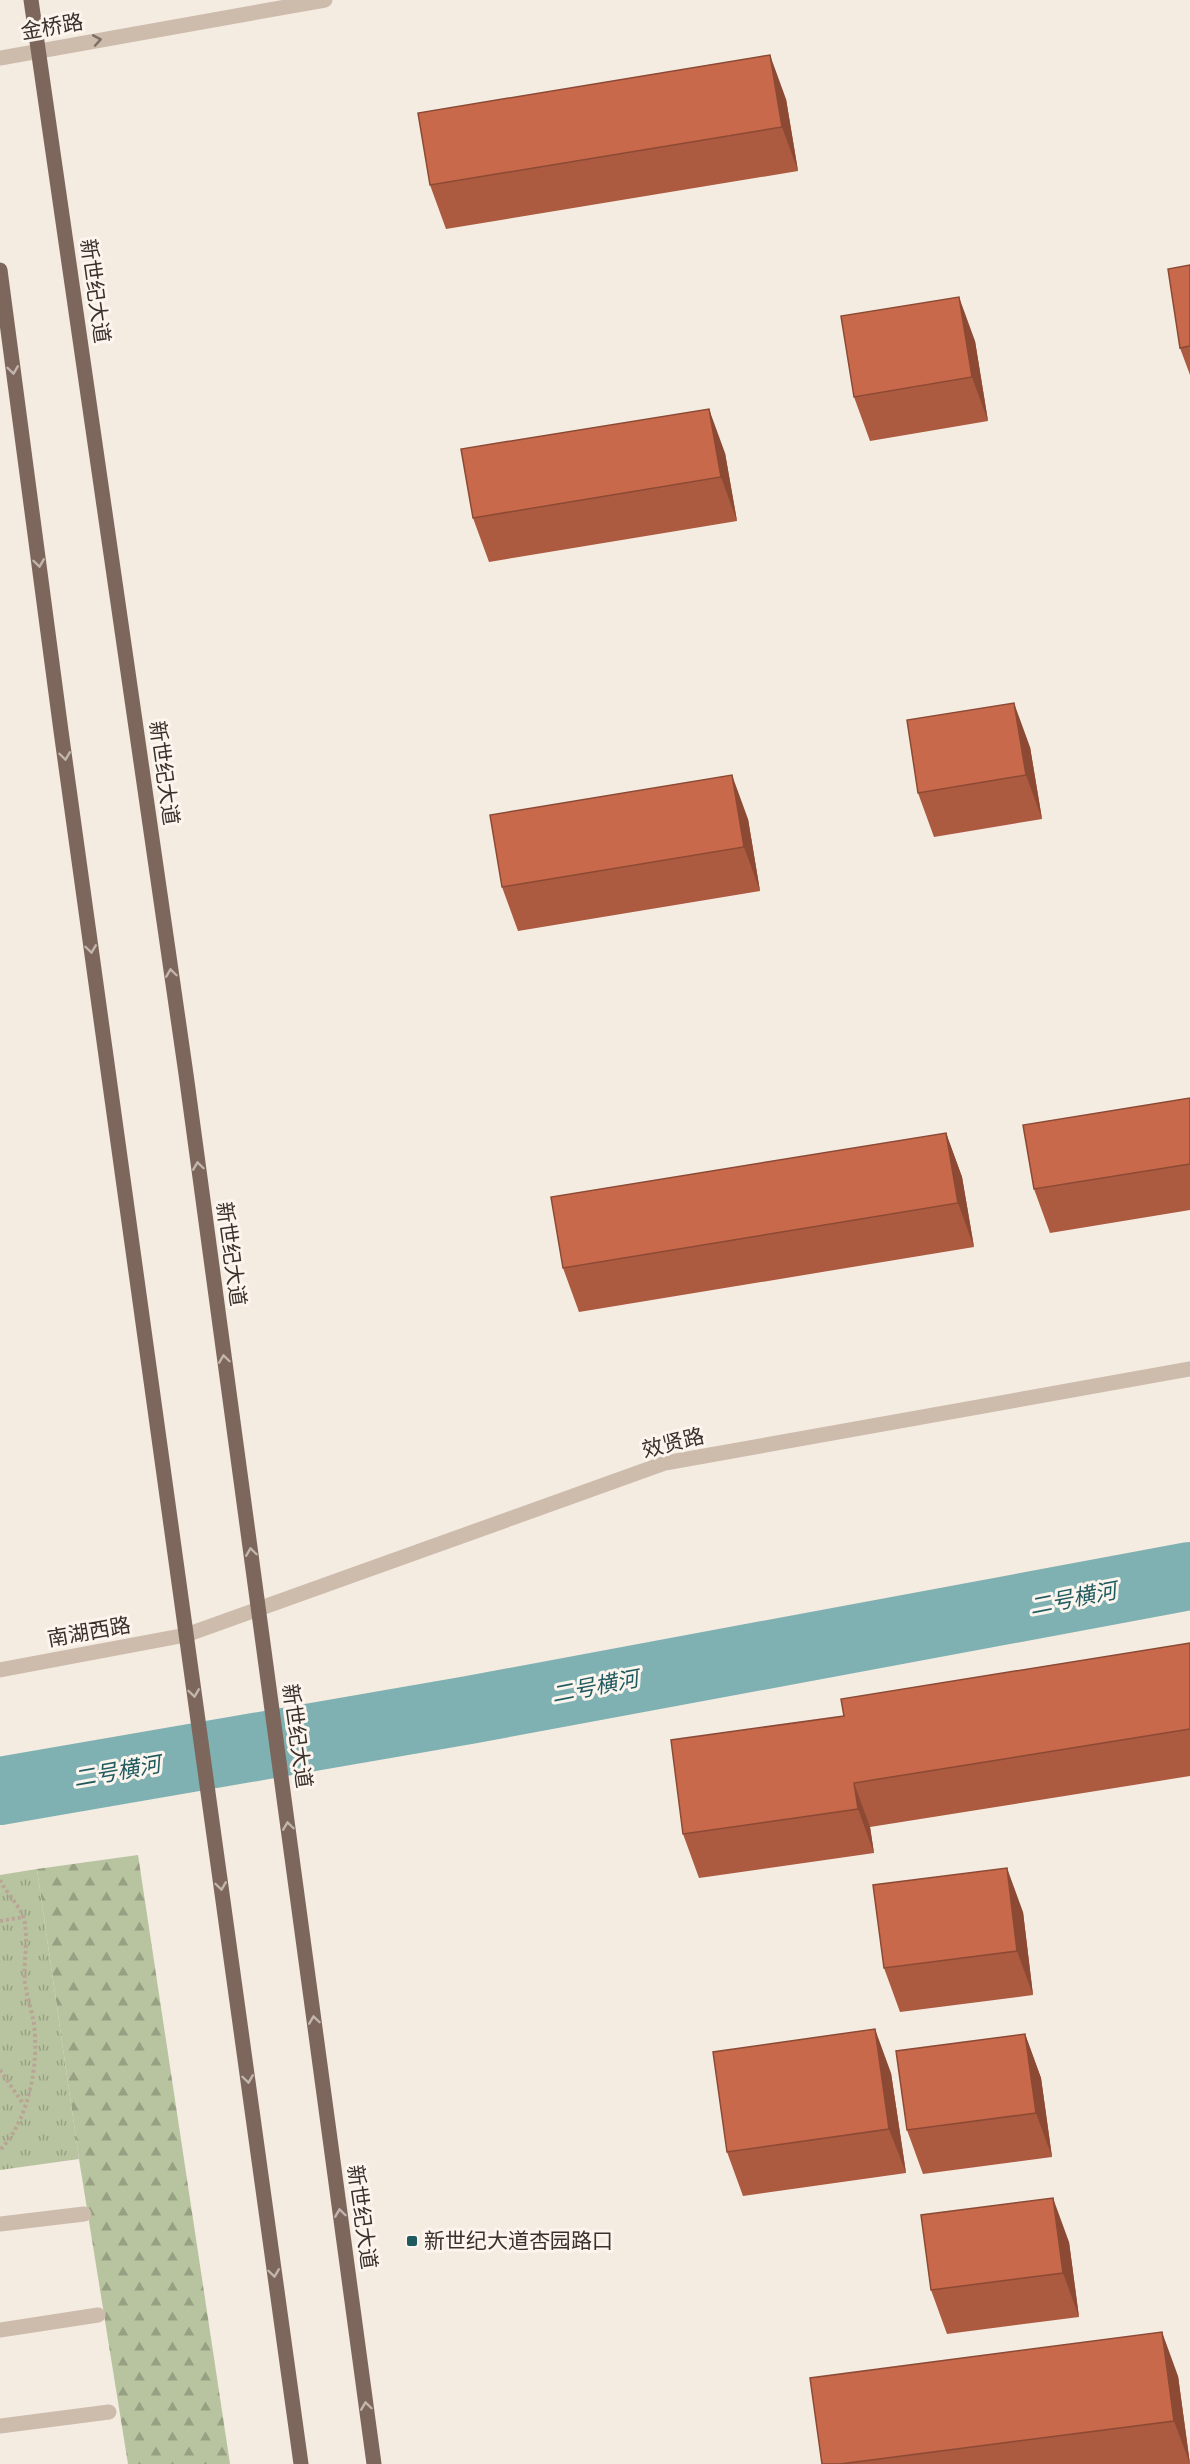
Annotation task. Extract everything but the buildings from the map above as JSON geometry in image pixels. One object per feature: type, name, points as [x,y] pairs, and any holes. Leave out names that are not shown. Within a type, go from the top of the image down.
[{"type":"main road","name":"新世纪大道","points":[[31,0],[184,1063],[374,2464]]},
{"type":"main road","points":[[0,270],[301,2464]]},
{"type":"street","name":"金桥路","points":[[0,58],[324,0]]},
{"type":"street","name":"效贤路","points":[[186,1635],[665,1463],[1190,1369]]},
{"type":"street","name":"南湖西路","points":[[0,1670],[186,1635]]},
{"type":"street","points":[[0,2224],[84,2214]]},
{"type":"street","points":[[0,2330],[98,2315]]},
{"type":"street","points":[[0,2427],[109,2412]]},
{"type":"path","points":[[0,1880],[24,1917],[25,1982],[34,2026],[34,2065],[25,2106],[11,2139],[0,2150]]},
{"type":"path","points":[[0,1921],[24,1917]]},
{"type":"path","points":[[0,2070],[25,2106]]},
{"type":"green space","points":[[138,1855],[230,2464],[128,2464],[79,2159],[37,1869]]},
{"type":"green space","points":[[37,1869],[79,2159],[0,2170],[0,1875]]},
{"type":"waterway","name":"二号横河","points":[[0,1791],[469,1710],[1190,1576]]},
{"type":"place","name":"新世纪大道杏园路口","points":[[412,2241]]}]
